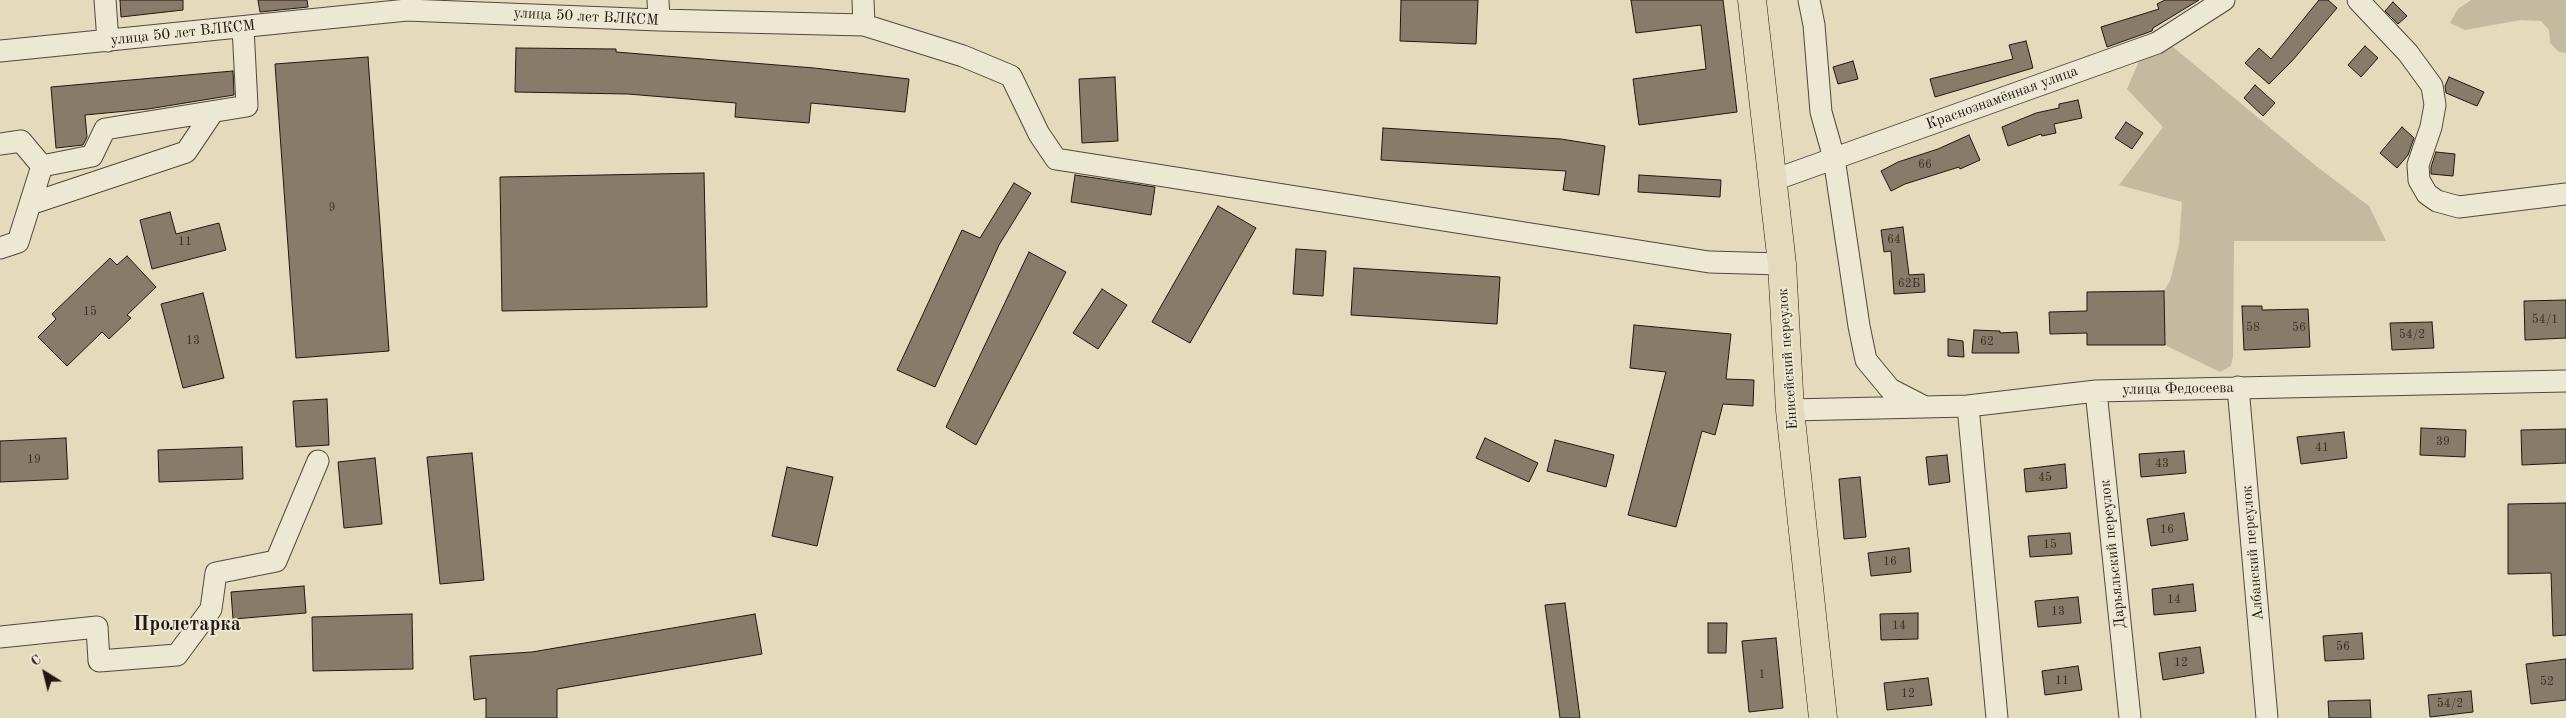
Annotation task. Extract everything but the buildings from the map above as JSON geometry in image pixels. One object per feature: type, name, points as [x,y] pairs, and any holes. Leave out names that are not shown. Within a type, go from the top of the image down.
[{"type":"main road","name":"Енисейский переулок","points":[[1752,0],[1782,264],[1790,410],[1823,718]]},
{"type":"street","points":[[105,0],[108,41]]},
{"type":"street","points":[[864,0],[864,25]]},
{"type":"street","points":[[1808,0],[1814,25],[1821,112],[1834,158],[1859,326],[1866,360],[1890,389],[1925,407]]},
{"type":"street","name":"Краснознамённая улица","points":[[1772,181],[2157,43],[2224,0]]},
{"type":"street","points":[[2358,0],[2408,53],[2432,86],[2436,105],[2431,127],[2418,165],[2419,180],[2427,194],[2438,201],[2459,207],[2495,205],[2566,194]]},
{"type":"street","name":"улица 50 лет ВЛКСМ","points":[[0,51],[243,27],[381,6],[407,10],[480,6],[658,10],[864,25],[963,56],[1011,76],[1039,134],[1056,160],[1709,262],[1782,264]]},
{"type":"street","points":[[42,166],[92,156],[106,129],[247,106],[243,27]]},
{"type":"street","points":[[30,204],[186,152],[213,112]]},
{"type":"street","points":[[0,144],[21,141],[42,166]]},
{"type":"street","points":[[0,248],[18,242],[42,166]]},
{"type":"street","name":"улица Федосеева","points":[[1790,410],[1968,406],[2096,391],[2566,381]]},
{"type":"street","name":"Албанский переулок","points":[[2238,387],[2267,718]]},
{"type":"street","name":"Дарьяльский переулок","points":[[2096,391],[2130,718]]},
{"type":"street","points":[[1968,406],[1997,718]]},
{"type":"street","points":[[0,636],[97,627],[99,661],[177,654],[211,609],[216,573],[276,561],[318,461]]},
{"type":"shaded area","points":[[2471,0],[2566,0],[2566,53],[2559,52],[2550,43],[2549,30],[2541,21],[2521,20],[2465,30],[2450,23],[2458,9]]},
{"type":"shaded area","points":[[2157,43],[2173,47],[2316,166],[2369,206],[2386,241],[2234,241],[2233,357],[2231,366],[2220,372],[2165,345],[2164,291],[2170,281],[2179,245],[2182,202],[2119,185],[2163,127],[2127,89],[2139,61]]},
{"type":"district","name":"Пролетарка","points":[[187,625]]}]
